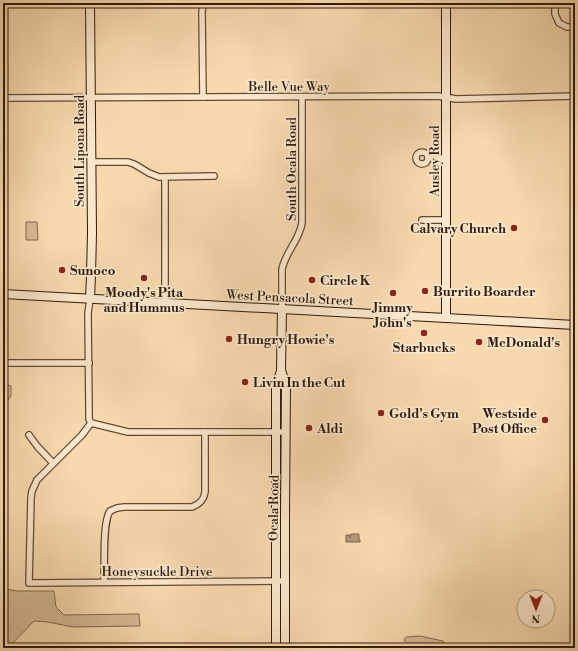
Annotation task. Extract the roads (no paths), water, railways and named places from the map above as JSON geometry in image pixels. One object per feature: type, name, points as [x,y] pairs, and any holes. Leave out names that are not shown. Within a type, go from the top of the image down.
[{"type":"main road","name":"South Lipona Road","points":[[90,3],[92,247],[90,298]]},
{"type":"main road","name":"Ausley Road","points":[[446,3],[446,318]]},
{"type":"main road","name":"West Pensacola Street","points":[[3,294],[575,325]]},
{"type":"main road","name":"Ocala Road","points":[[276,648],[276,387],[281,370],[282,309]]},
{"type":"main road","name":"Ocala Road","points":[[281,370],[286,386],[285,648]]},
{"type":"street","points":[[203,3],[203,97]]},
{"type":"street","points":[[555,3],[555,14],[559,23],[563,26],[575,27]]},
{"type":"street","name":"Belle Vue Way","points":[[3,98],[438,96],[456,99],[575,96]]},
{"type":"street","name":"South Ocala Road","points":[[282,309],[283,263],[288,251],[298,236],[302,223],[302,97]]},
{"type":"street","points":[[428,158],[446,158]]},
{"type":"street","points":[[91,162],[128,162],[137,165],[155,176],[165,178],[214,176]]},
{"type":"street","points":[[164,303],[165,178]]},
{"type":"street","points":[[422,220],[446,220]]},
{"type":"street","points":[[90,298],[88,313],[88,364],[89,419],[91,423]]},
{"type":"street","points":[[3,364],[88,364]]},
{"type":"street","points":[[91,423],[128,432],[286,432]]},
{"type":"street","points":[[29,435],[53,463],[82,435],[91,423]]},
{"type":"street","points":[[104,582],[105,529],[106,518],[110,511],[124,507],[192,507],[201,502],[205,492],[205,432]]},
{"type":"street","name":"Honeysuckle Drive","points":[[53,463],[37,480],[32,492],[29,583],[285,581]]},
{"type":"place","name":"Calvary Church","points":[[514,228]]},
{"type":"place","name":"Sunoco","points":[[62,270]]},
{"type":"place","name":"Moody's Pita and Hummus","points":[[144,278]]},
{"type":"place","name":"Circle K","points":[[312,280]]},
{"type":"place","name":"Burrito Boarder","points":[[425,291]]},
{"type":"place","name":"Jimmy John's","points":[[393,293]]},
{"type":"place","name":"Starbucks","points":[[424,333]]},
{"type":"place","name":"Hungry Howie's","points":[[229,339]]},
{"type":"place","name":"McDonald's","points":[[479,342]]},
{"type":"place","name":"Livin In the Cut","points":[[245,382]]},
{"type":"place","name":"Gold's Gym","points":[[381,413]]},
{"type":"place","name":"Westside Post Office","points":[[545,420]]},
{"type":"place","name":"Aldi","points":[[309,428]]}]
